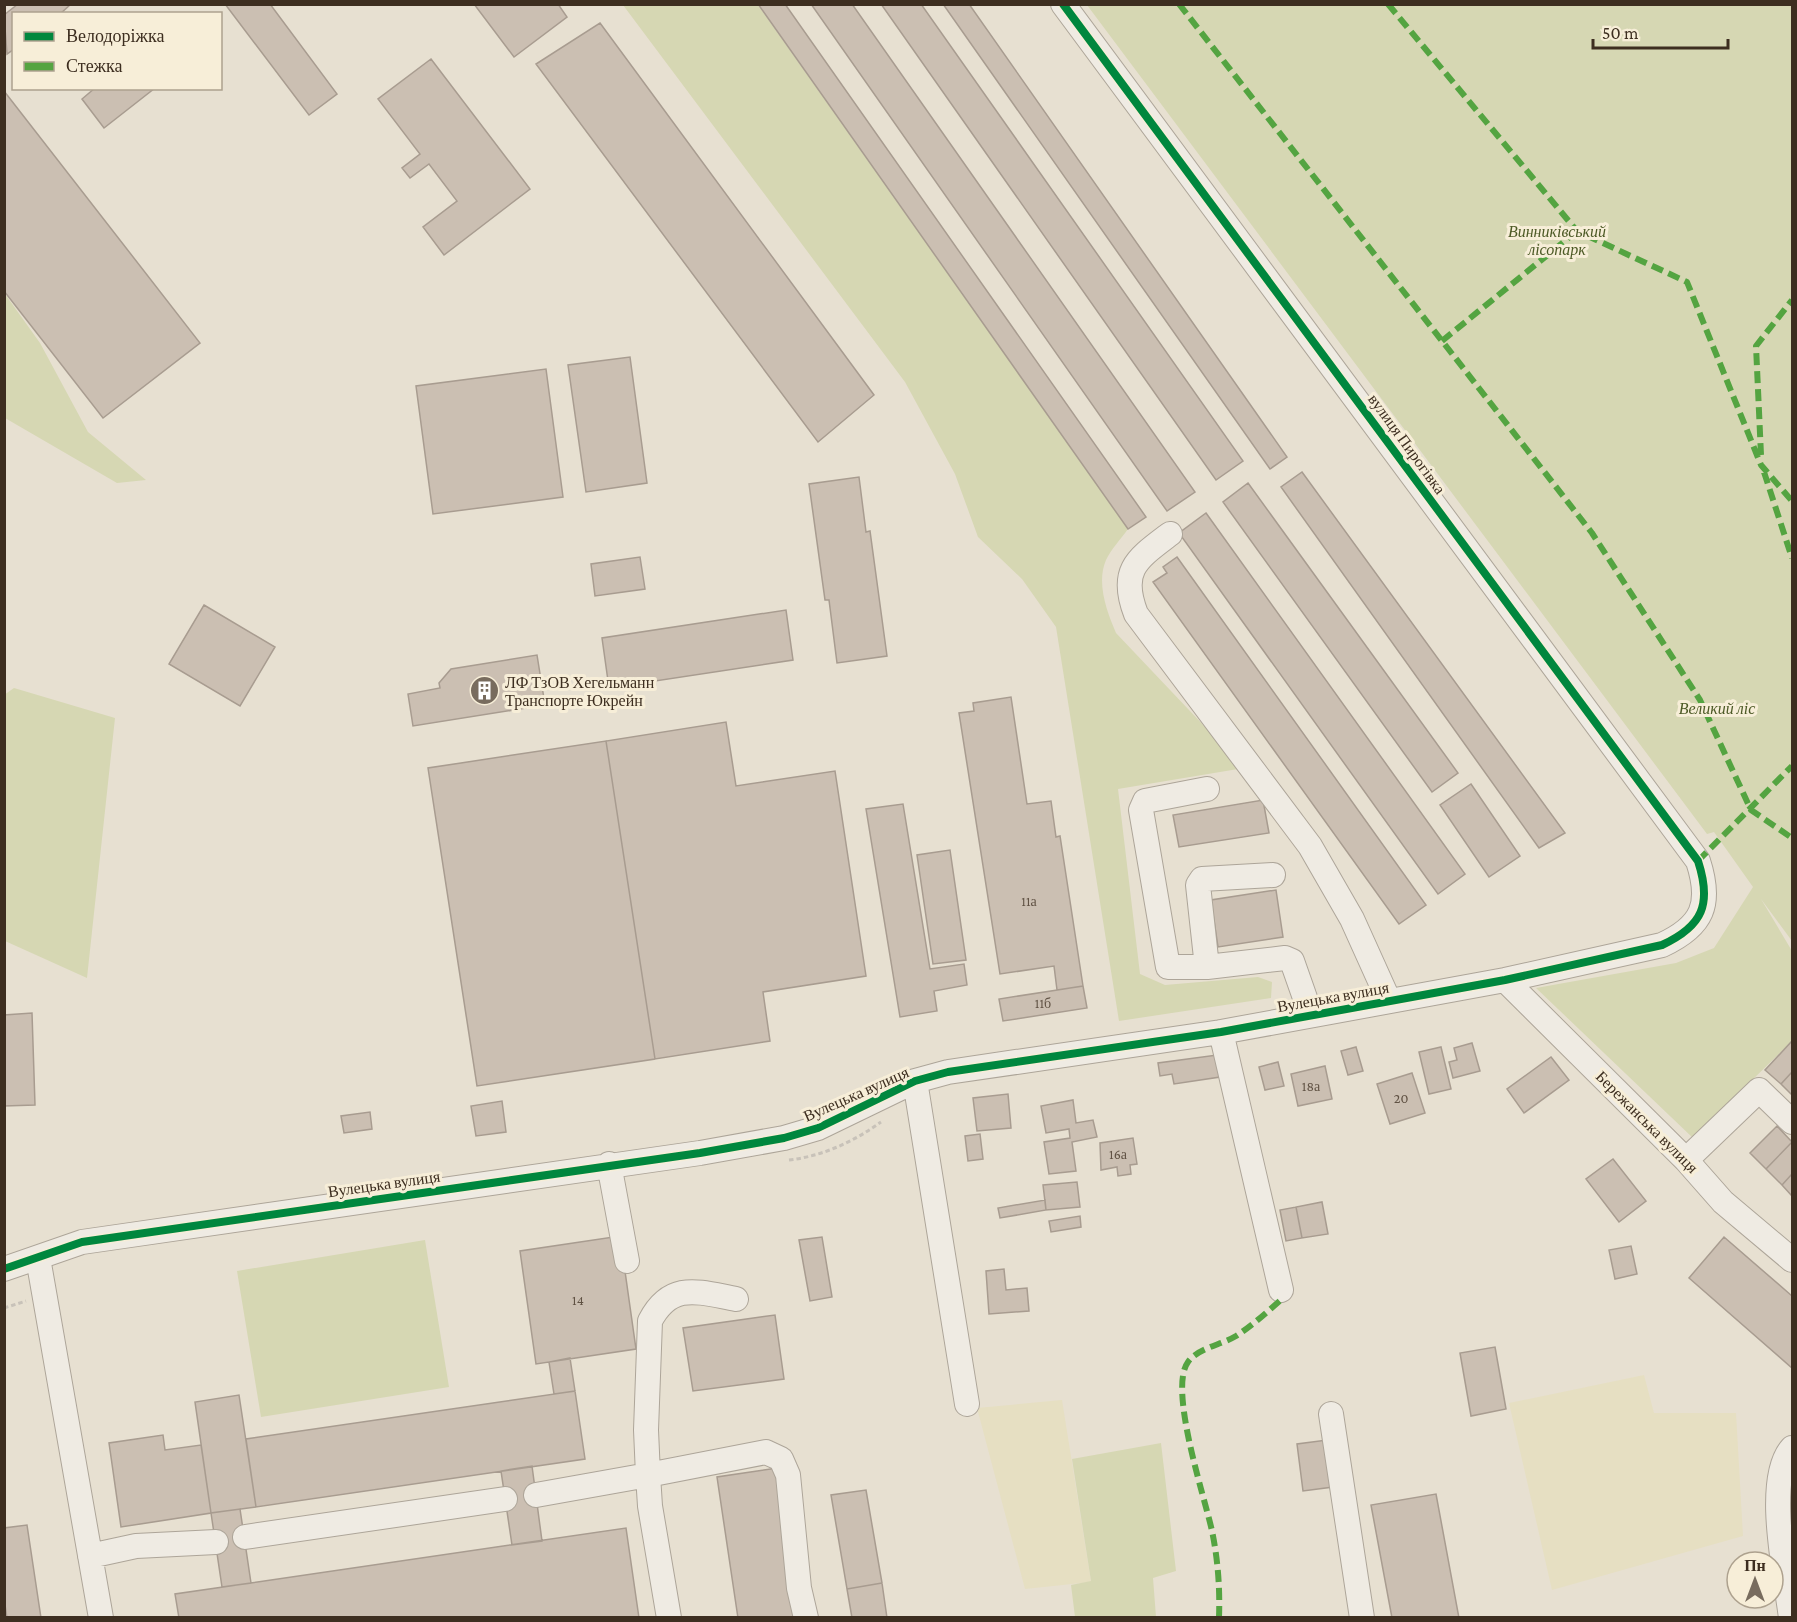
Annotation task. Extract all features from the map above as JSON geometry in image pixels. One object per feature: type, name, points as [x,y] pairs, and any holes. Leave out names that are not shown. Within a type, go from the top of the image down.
[{"type":"street","name":"вулиця Пирогівка","points":[[1063,4],[1698,861],[1705,891],[1702,908]]},
{"type":"street","points":[[1170,534],[1144,554],[1129,577],[1131,601],[1136,614],[1310,846],[1352,919],[1389,1001]]},
{"type":"street","points":[[1207,789],[1145,801],[1141,810],[1168,967],[1207,967],[1285,958],[1292,962],[1311,1015]]},
{"type":"street","points":[[1207,967],[1198,885],[1202,879],[1273,875]]},
{"type":"street","name":"Вулецька вулиця","points":[[4,1269],[82,1242],[609,1164],[700,1153],[795,1135],[818,1128],[915,1081],[980,1067],[1221,1032],[1505,980],[1662,945],[1684,934],[1702,908]]},
{"type":"street","name":"Бережанська вулиця","points":[[1505,980],[1686,1160],[1723,1202],[1792,1260]]},
{"type":"street","points":[[1221,1032],[1281,1290]]},
{"type":"street","points":[[915,1081],[967,1404]]},
{"type":"street","points":[[1686,1160],[1759,1090],[1792,1122]]},
{"type":"street","points":[[609,1164],[627,1261]]},
{"type":"street","points":[[38,1258],[101,1617]]},
{"type":"street","points":[[669,1617],[650,1506],[648,1475],[646,1430],[650,1321],[657,1307],[676,1293],[702,1293],[736,1299]]},
{"type":"street","points":[[1331,1414],[1362,1617]]},
{"type":"street","points":[[1791,1617],[1777,1495],[1783,1463],[1792,1448]]},
{"type":"street","points":[[536,1495],[766,1452],[781,1460],[788,1475],[799,1588],[806,1617]]},
{"type":"street","points":[[244,1537],[505,1499]]},
{"type":"street","points":[[90,1556],[136,1546],[216,1542]]},
{"type":"shaded area","points":[[1644,1375],[1654,1413],[1736,1413],[1743,1536],[1552,1590],[1509,1403]]},
{"type":"shaded area","points":[[1062,1400],[1091,1582],[1025,1589],[977,1408]]},
{"type":"green space","points":[[623,5],[758,5],[1128,529],[1108,556],[1103,569],[1102,588],[1106,607],[1116,633],[1244,768],[1118,789],[1140,974],[1165,985],[1258,977],[1272,982],[1271,998],[1119,1021],[1056,627],[1022,579],[978,537],[955,474],[905,382]]},
{"type":"green space","name":"Винниківський лісопарк","points":[[1087,5],[1792,5],[1792,941],[1761,899],[1792,951],[1792,1041],[1693,1138],[1536,988],[1676,963],[1714,948],[1753,887],[1714,832],[1707,834]]},
{"type":"green space","points":[[5,294],[40,343],[88,432],[146,480],[117,483],[5,418]]},
{"type":"green space","points":[[14,688],[115,718],[87,978],[5,941],[4,695]]},
{"type":"green space","points":[[425,1240],[449,1387],[261,1417],[237,1271]]},
{"type":"green space","points":[[1161,1443],[1176,1571],[1153,1578],[1156,1617],[1075,1617],[1071,1585],[1091,1581],[1072,1459]]},
{"type":"building","points":[[18,4],[71,4],[62,12],[12,12],[12,50],[7,54],[4,15]]},
{"type":"building","points":[[225,4],[270,4],[337,94],[309,115]]},
{"type":"building","points":[[474,4],[558,4],[567,17],[514,57]]},
{"type":"building","points":[[758,4],[785,4],[1146,517],[1128,529]]},
{"type":"building","points":[[811,4],[852,4],[1195,492],[1167,511]]},
{"type":"building","points":[[881,4],[921,4],[1243,461],[1216,480]]},
{"type":"building","points":[[943,4],[969,4],[1287,457],[1270,469]]},
{"type":"building","points":[[600,23],[874,395],[818,442],[536,64]]},
{"type":"building","points":[[431,59],[530,189],[444,255],[423,227],[457,201],[429,164],[410,178],[402,168],[420,154],[378,99]]},
{"type":"building","points":[[93,90],[152,90],[104,128],[82,99]]},
{"type":"building","points":[[4,91],[200,343],[103,418],[4,291]]},
{"type":"building","points":[[630,357],[647,483],[586,492],[568,365]]},
{"type":"building","points":[[546,369],[563,497],[433,514],[416,386]]},
{"type":"building","points":[[1302,472],[1565,833],[1539,848],[1281,487]]},
{"type":"building","points":[[859,477],[866,532],[870,531],[887,656],[837,663],[829,600],[825,600],[809,484]]},
{"type":"building","points":[[1248,483],[1458,773],[1432,792],[1223,502]]},
{"type":"building","points":[[1206,513],[1465,874],[1438,894],[1179,533]]},
{"type":"building","points":[[640,557],[645,589],[595,596],[591,564]]},
{"type":"building","points":[[1177,557],[1426,905],[1399,924],[1153,582],[1167,573],[1163,567]]},
{"type":"building","points":[[204,605],[275,647],[240,706],[169,664]]},
{"type":"building","points":[[786,610],[793,660],[609,688],[602,638]]},
{"type":"building","name":"ЛФ ТзОВ Хегельманн Транспорте Юкрейн","points":[[537,655],[545,705],[413,726],[408,694],[440,688],[439,683],[451,669]]},
{"type":"building","points":[[1011,697],[1027,804],[1051,801],[1056,837],[1060,836],[1083,986],[1057,990],[1054,966],[1000,974],[959,713],[974,711],[973,703]]},
{"type":"building","points":[[726,722],[736,786],[835,771],[866,976],[763,992],[770,1041],[655,1059],[606,741]]},
{"type":"building","points":[[606,741],[655,1059],[477,1086],[428,768]]},
{"type":"building","points":[[1471,784],[1520,856],[1489,877],[1440,805]]},
{"type":"building","points":[[1263,800],[1269,833],[1179,847],[1173,815]]},
{"type":"building","points":[[903,804],[930,969],[964,964],[967,985],[934,991],[937,1011],[900,1017],[866,809]]},
{"type":"building","points":[[950,850],[966,960],[933,964],[917,855]]},
{"type":"building","points":[[1276,890],[1283,937],[1218,947],[1211,900]]},
{"type":"building","points":[[1083,986],[1087,1008],[1003,1021],[999,999]]},
{"type":"building","points":[[32,1013],[35,1105],[4,1106],[4,1015]]},
{"type":"building","points":[[1792,1041],[1792,1072],[1781,1084],[1765,1070]]},
{"type":"building","points":[[1472,1043],[1480,1071],[1453,1078],[1449,1062],[1457,1060],[1454,1048]]},
{"type":"building","points":[[1356,1047],[1363,1071],[1348,1075],[1341,1051]]},
{"type":"building","points":[[1441,1047],[1451,1089],[1429,1094],[1419,1052]]},
{"type":"building","points":[[1217,1055],[1220,1077],[1174,1084],[1172,1074],[1160,1076],[1158,1063]]},
{"type":"building","points":[[1551,1057],[1569,1080],[1524,1113],[1507,1089]]},
{"type":"building","points":[[1278,1062],[1284,1086],[1265,1090],[1259,1067]]},
{"type":"building","points":[[1325,1066],[1332,1099],[1298,1106],[1291,1074]]},
{"type":"building","points":[[1792,1072],[1792,1095],[1781,1084]]},
{"type":"building","points":[[1412,1073],[1425,1113],[1390,1124],[1377,1084]]},
{"type":"building","points":[[1008,1094],[1011,1128],[977,1131],[973,1098]]},
{"type":"building","points":[[1073,1100],[1076,1123],[1093,1120],[1097,1137],[1072,1142],[1076,1171],[1049,1174],[1044,1142],[1070,1138],[1069,1129],[1046,1133],[1041,1106]]},
{"type":"building","points":[[502,1101],[506,1132],[476,1136],[471,1106]]},
{"type":"building","points":[[370,1112],[372,1129],[344,1133],[341,1116]]},
{"type":"building","points":[[1777,1126],[1792,1142],[1766,1169],[1750,1153]]},
{"type":"building","points":[[980,1134],[983,1159],[968,1161],[965,1136]]},
{"type":"building","points":[[1133,1138],[1137,1164],[1130,1165],[1131,1174],[1118,1176],[1117,1167],[1101,1170],[1100,1143]]},
{"type":"building","points":[[1792,1142],[1792,1174],[1782,1185],[1766,1169]]},
{"type":"building","points":[[1613,1159],[1646,1201],[1619,1222],[1586,1179]]},
{"type":"building","points":[[1792,1174],[1792,1196],[1782,1185]]},
{"type":"building","points":[[1077,1182],[1080,1207],[1046,1210],[1043,1185]]},
{"type":"building","points":[[1045,1200],[1046,1210],[1000,1218],[998,1208]]},
{"type":"building","points":[[1322,1202],[1328,1234],[1302,1238],[1296,1207]]},
{"type":"building","points":[[1296,1207],[1302,1238],[1286,1241],[1280,1210]]},
{"type":"building","points":[[1080,1216],[1081,1227],[1051,1232],[1049,1221]]},
{"type":"building","points":[[620,1236],[636,1349],[536,1364],[520,1251]]},
{"type":"building","points":[[822,1237],[832,1297],[810,1301],[799,1240]]},
{"type":"building","points":[[1724,1237],[1792,1296],[1792,1368],[1689,1278]]},
{"type":"building","points":[[1631,1246],[1637,1274],[1615,1279],[1609,1250]]},
{"type":"building","points":[[1004,1269],[1006,1290],[1027,1288],[1029,1311],[989,1314],[986,1271]]},
{"type":"building","points":[[775,1315],[784,1379],[693,1391],[683,1328]]},
{"type":"building","points":[[1495,1347],[1506,1409],[1471,1416],[1460,1353]]},
{"type":"building","points":[[570,1358],[575,1391],[554,1394],[549,1362]]},
{"type":"building","points":[[575,1391],[585,1459],[256,1507],[246,1439]]},
{"type":"building","points":[[239,1395],[256,1507],[211,1513],[195,1402]]},
{"type":"building","points":[[163,1435],[165,1450],[201,1445],[211,1513],[121,1527],[109,1443]]},
{"type":"building","points":[[1327,1440],[1333,1487],[1303,1491],[1297,1444]]},
{"type":"building","points":[[532,1466],[542,1541],[512,1545],[501,1471]]},
{"type":"building","points":[[777,1468],[799,1618],[738,1618],[717,1477]]},
{"type":"building","points":[[866,1490],[882,1583],[847,1589],[831,1495]]},
{"type":"building","points":[[1436,1494],[1459,1618],[1392,1618],[1371,1505]]},
{"type":"building","points":[[240,1509],[251,1583],[222,1587],[211,1513]]},
{"type":"building","points":[[27,1525],[41,1618],[7,1618],[4,1598],[4,1528]]},
{"type":"building","points":[[626,1528],[639,1618],[179,1618],[175,1594]]},
{"type":"building","points":[[882,1583],[887,1618],[852,1618],[847,1589]]},
{"type":"marked path","points":[[1179,4],[1592,533],[1700,700],[1751,810],[1792,838]]},
{"type":"marked path","points":[[1388,4],[1577,231],[1687,282],[1761,465],[1792,501]]},
{"type":"marked path","points":[[1442,341],[1577,231]]},
{"type":"marked path","points":[[1761,455],[1756,346],[1792,300]]},
{"type":"marked path","points":[[1764,472],[1792,558]]},
{"type":"marked path","points":[[1698,861],[1792,766]]},
{"type":"marked path","points":[[1219,1618],[1216,1553],[1185,1419],[1182,1395],[1183,1376],[1192,1357],[1236,1336],[1282,1299]]},
{"type":"cycle path","points":[[4,1269],[82,1242],[700,1153],[784,1138],[818,1128],[915,1081],[948,1072],[1221,1032],[1505,980],[1662,945],[1676,938],[1695,921],[1704,901],[1698,861],[1063,4]]},
{"type":"place","name":"ЛФ ТзОВ Хегельманн Транспорте Юкрейн","points":[[484,691]]},
{"type":"park label","name":"Великий ліс","points":[[1717,708]]}]
